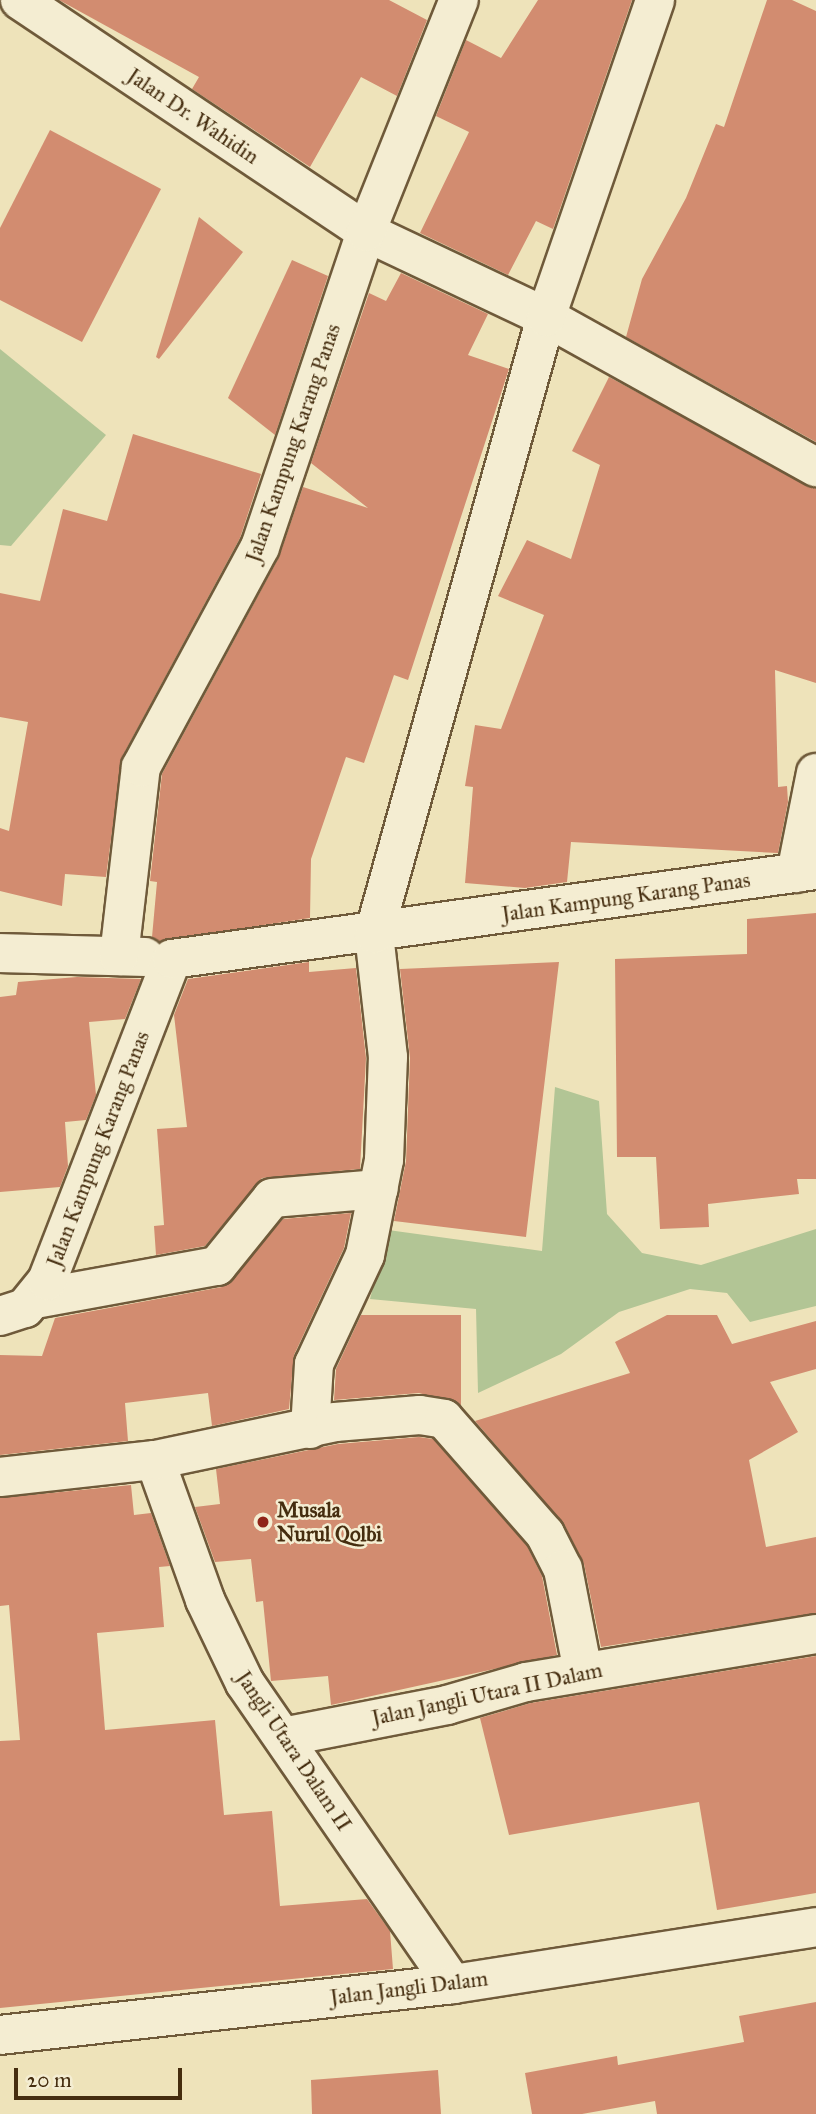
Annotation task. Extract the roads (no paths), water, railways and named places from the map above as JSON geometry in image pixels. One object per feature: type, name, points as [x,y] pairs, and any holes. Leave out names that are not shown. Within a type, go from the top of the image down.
[{"type":"street","name":"Jalan Dr. Wahidin","points":[[20,0],[366,232]]},
{"type":"street","name":"Jalan Kampung Karang Panas","points":[[119,956],[141,767],[260,547],[366,232],[459,0]]},
{"type":"street","points":[[310,1429],[314,1364],[365,1255],[379,1189],[388,1057],[373,934],[547,317],[655,0]]},
{"type":"street","points":[[366,232],[547,317],[816,467]]},
{"type":"street","name":"Jalan Kampung Karang Panas","points":[[0,953],[172,958],[373,934],[806,871],[816,773]]},
{"type":"street","name":"Jalan Kampung Karang Panas","points":[[35,1299],[172,958]]},
{"type":"street","points":[[0,1316],[35,1299],[217,1266],[272,1198],[379,1189]]},
{"type":"street","points":[[0,1476],[155,1460],[310,1429],[419,1415],[452,1424],[545,1534],[563,1569],[583,1672]]},
{"type":"street","name":"Jangli Utara Dalam II","points":[[155,1460],[205,1600],[245,1683],[453,1984]]},
{"type":"street","name":"Jalan Jangli Utara II Dalam","points":[[283,1737],[583,1672],[816,1634]]},
{"type":"street","name":"Jalan Jangli Dalam","points":[[0,2035],[453,1984],[816,1927]]},
{"type":"place","name":"Musala Nurul Qolbi","points":[[263,1522]]}]
